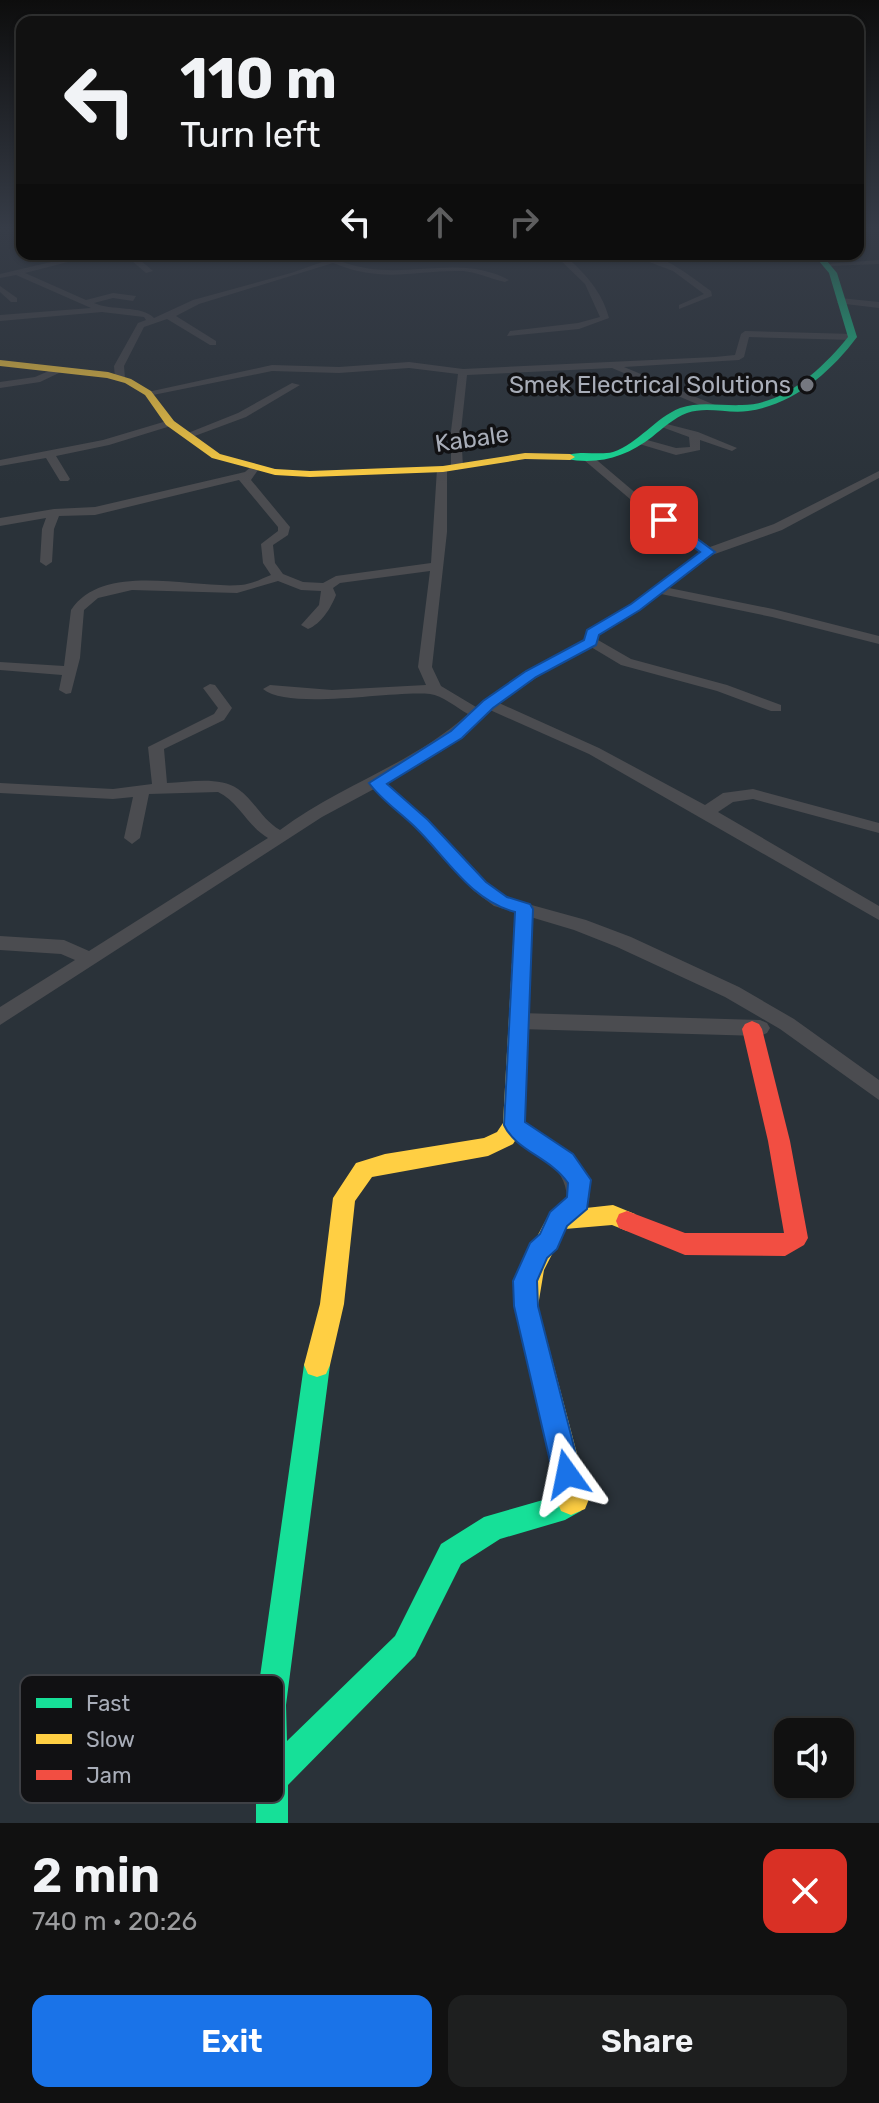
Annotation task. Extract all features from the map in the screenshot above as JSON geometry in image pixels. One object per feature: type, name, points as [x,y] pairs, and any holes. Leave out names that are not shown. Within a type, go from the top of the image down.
[{"type":"street","points":[[0,318],[37,315]]},
{"type":"street","points":[[147,315],[152,322]]},
{"type":"street","points":[[120,378],[119,366],[141,325],[171,315]]},
{"type":"street","points":[[171,315],[172,320],[187,330],[213,343]]},
{"type":"street","points":[[510,334],[579,326],[605,318],[604,315]]},
{"type":"street","points":[[148,393],[272,368],[339,370],[409,365],[463,372],[731,359],[739,357],[743,351],[745,334],[853,337],[845,315]]},
{"type":"street","name":"Kabale","points":[[0,363],[120,378],[148,393],[170,423],[216,456],[250,471],[310,474],[450,468],[525,456],[588,458],[615,455],[682,411],[711,407],[746,408],[769,403],[811,378],[841,353],[853,337]]},
{"type":"street","points":[[610,364],[711,407]]},
{"type":"street","points":[[0,385],[37,380],[58,370]]},
{"type":"street","points":[[435,689],[425,667],[463,372]]},
{"type":"street","points":[[188,435],[234,418],[295,385]]},
{"type":"street","points":[[0,463],[114,441],[170,423]]},
{"type":"street","points":[[663,424],[732,448]]},
{"type":"street","points":[[640,441],[684,453],[696,448],[694,434]]},
{"type":"street","points":[[50,454],[64,479]]},
{"type":"street","points":[[588,458],[708,552]]},
{"type":"street","points":[[250,471],[245,480],[284,527],[284,532],[267,544],[269,563],[278,577],[301,586],[326,587],[336,580],[438,566]]},
{"type":"street","points":[[0,522],[54,513],[95,511],[250,471]]},
{"type":"street","points":[[591,642],[592,633],[659,590],[708,552],[778,527],[879,474]]},
{"type":"street","points":[[46,562],[48,529],[54,513]]},
{"type":"street","points":[[66,690],[74,653],[75,616],[79,606],[96,595],[131,587],[172,584],[239,589],[278,577]]},
{"type":"street","points":[[308,625],[325,606],[329,595],[326,587]]},
{"type":"street","points":[[659,590],[773,613],[879,640]]},
{"type":"street","points":[[591,642],[626,662],[722,688],[776,708]]},
{"type":"street","points":[[0,1017],[328,805],[377,783],[457,735],[483,709],[551,661],[591,642]]},
{"type":"street","points":[[0,666],[68,671]]},
{"type":"street","points":[[160,788],[156,747],[219,717],[225,708],[210,688]]},
{"type":"street","points":[[270,689],[342,695],[435,689],[603,755],[879,914]]},
{"type":"street","points":[[377,783],[422,824],[480,887],[500,902],[624,942],[732,992],[787,1024],[879,1091]]},
{"type":"street","points":[[0,788],[113,794],[160,788],[220,787],[233,793],[263,828],[281,838]]},
{"type":"street","points":[[132,838],[142,791]]},
{"type":"street","points":[[706,812],[729,797],[753,794],[879,828]]},
{"type":"street","points":[[275,1675],[312,1385],[332,1304],[344,1198],[364,1170],[385,1163],[488,1147],[505,1138],[514,1125],[524,909]]},
{"type":"street","points":[[0,943],[64,947],[89,959]]},
{"type":"street","points":[[520,1021],[752,1029],[787,1024]]},
{"type":"street","points":[[558,1219],[613,1215],[685,1244],[785,1245],[793,1242],[796,1230],[752,1029]]},
{"type":"street","points":[[284,1766],[405,1646],[451,1554],[494,1527],[555,1510],[575,1499],[526,1306],[525,1281],[558,1219],[579,1202],[580,1180],[565,1160],[526,1137],[514,1125]]},
{"type":"shaded area","points":[[0,315],[879,315],[879,1823],[0,1823]]},
{"type":"traffic: fast","points":[[570,457],[602,457],[622,452],[688,409],[748,408],[793,392],[820,372],[853,337],[846,315]]},
{"type":"traffic: fast","points":[[275,1675],[317,1365]]},
{"type":"traffic: fast","points":[[284,1766],[405,1646],[451,1554],[494,1527],[555,1510],[571,1501]]},
{"type":"traffic: fast","points":[[272,1803],[272,1823]]},
{"type":"traffic: slow","points":[[0,363],[108,375],[128,381],[148,393],[170,423],[216,456],[275,472],[310,474],[443,469],[525,456],[570,457]]},
{"type":"traffic: slow","points":[[317,1365],[332,1304],[344,1198],[364,1170],[385,1163],[488,1147],[505,1138],[514,1125],[524,909]]},
{"type":"traffic: slow","points":[[571,1501],[575,1499],[526,1306],[532,1269],[558,1219],[613,1215],[627,1221]]},
{"type":"traffic: jam","points":[[627,1221],[685,1244],[785,1245],[796,1238],[779,1141],[752,1029]]},
{"type":"place","name":"Smek Electrical Solutions","points":[[807,385]]},
{"type":"route","points":[[567,1474],[532,1336],[525,1281],[558,1219],[579,1202],[580,1180],[565,1160],[526,1137],[514,1125],[524,909],[500,902],[480,887],[422,824],[377,783],[457,735],[488,704],[551,661],[591,642],[592,633],[636,607],[703,558],[708,552],[664,520]]}]
